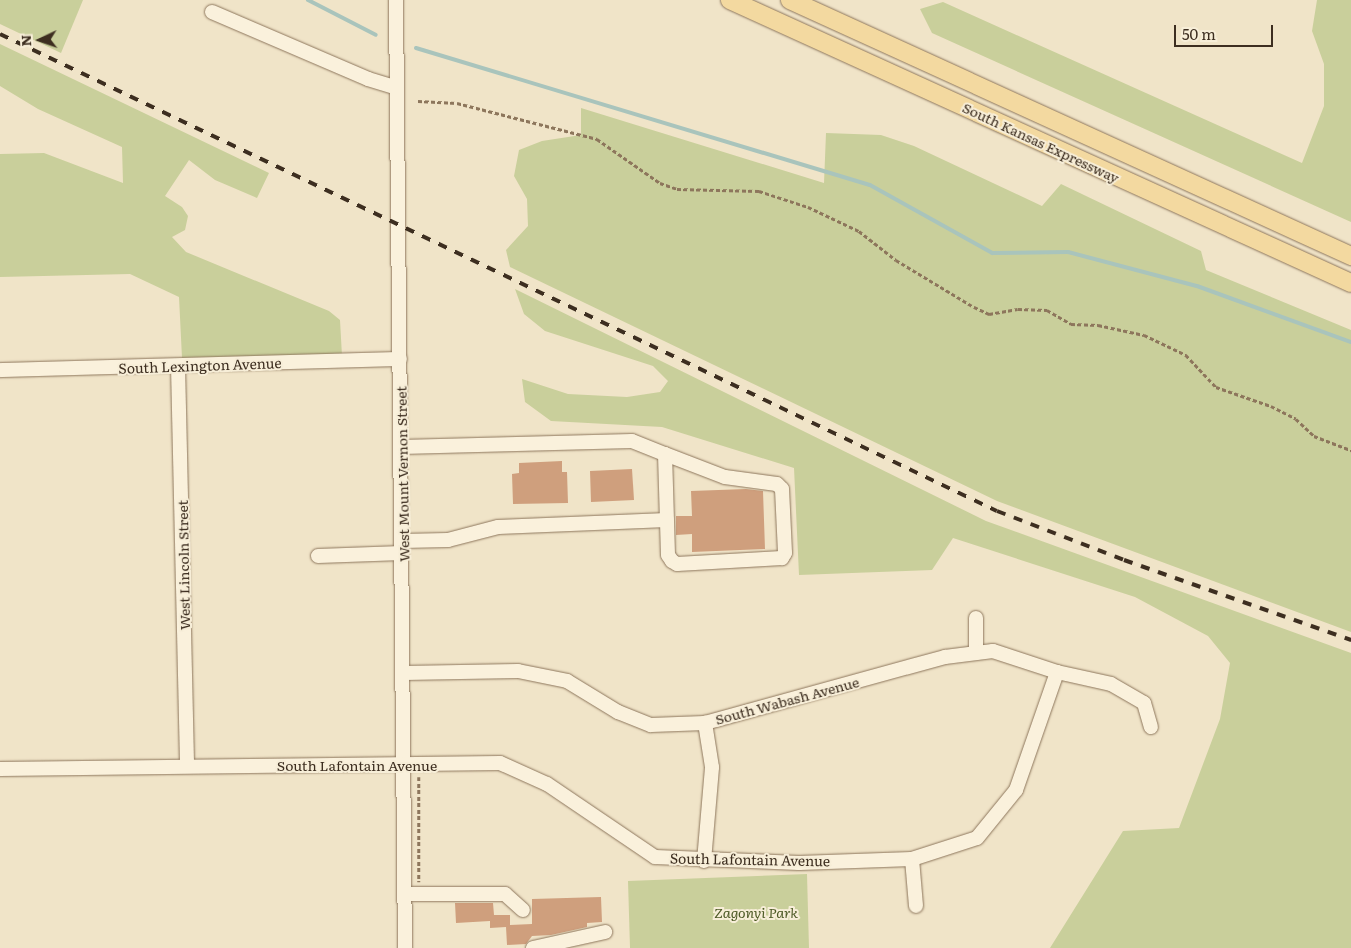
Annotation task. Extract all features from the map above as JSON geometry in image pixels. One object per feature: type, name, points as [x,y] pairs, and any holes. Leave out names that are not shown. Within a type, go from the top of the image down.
[{"type":"main road","name":"South Kansas Expressway","points":[[730,0],[1351,284]]},
{"type":"main road","name":"South Kansas Expressway","points":[[790,0],[1351,256]]},
{"type":"street","name":"West Mount Vernon Street","points":[[396,0],[405,765],[405,948]]},
{"type":"street","points":[[212,12],[368,79],[397,88]]},
{"type":"street","name":"South Lexington Avenue","points":[[0,370],[400,359]]},
{"type":"street","name":"West Lincoln Street","points":[[178,366],[187,764]]},
{"type":"street","points":[[401,447],[632,441],[725,477],[777,484],[782,489],[785,552],[776,561],[677,564],[668,555],[665,454]]},
{"type":"street","points":[[318,556],[448,540],[498,526],[667,520]]},
{"type":"street","points":[[976,618],[976,654]]},
{"type":"street","name":"South Wabash Avenue","points":[[404,673],[518,671],[567,681],[618,712],[651,725],[705,723],[945,657],[993,651],[1057,672],[1111,684],[1144,703],[1151,727]]},
{"type":"street","name":"South Lafontain Avenue","points":[[0,768],[187,764],[500,764],[547,784],[655,857],[704,861],[799,863],[912,859],[977,838],[1016,790],[1057,672]]},
{"type":"street","points":[[704,861],[712,767],[705,723]]},
{"type":"street","points":[[912,859],[916,906]]},
{"type":"street","points":[[405,894],[505,894],[523,910]]},
{"type":"street","points":[[533,948],[605,932]]},
{"type":"path","points":[[418,101],[457,103],[597,139],[660,183],[677,189],[744,190],[808,207],[859,231],[903,265],[974,308],[989,314],[1018,309],[1047,310],[1072,324],[1098,325],[1144,335],[1186,355],[1216,387],[1271,406],[1296,419],[1314,436],[1351,450]]},
{"type":"path","points":[[419,776],[420,893]]},
{"type":"green space","points":[[0,0],[83,0],[61,53],[0,24]]},
{"type":"green space","points":[[1317,0],[1351,0],[1351,222],[932,33],[920,9],[943,2],[1302,163],[1324,106],[1324,64],[1312,31]]},
{"type":"green space","points":[[0,44],[269,173],[257,198],[215,180],[189,160],[165,196],[182,207],[188,216],[185,230],[172,237],[186,252],[329,311],[340,320],[342,356],[182,358],[179,297],[130,274],[0,277],[0,154],[44,153],[123,183],[122,147],[38,109],[0,86]]},
{"type":"green space","points":[[581,108],[824,183],[826,133],[881,135],[914,146],[1042,206],[1061,184],[1201,251],[1206,270],[1351,330],[1351,632],[997,501],[510,267],[506,250],[528,226],[527,199],[514,176],[519,150],[542,141],[581,135]]},
{"type":"green space","points":[[515,289],[986,521],[1351,653],[1351,948],[1050,948],[1123,831],[1179,828],[1220,719],[1230,663],[1208,636],[1135,597],[953,538],[932,570],[799,575],[794,468],[662,427],[551,421],[525,402],[522,379],[568,394],[627,397],[660,392],[668,381],[653,366],[545,331],[524,314]]},
{"type":"green space","name":"Zagonyi Park","points":[[807,874],[809,948],[630,948],[628,881]]},
{"type":"building","points":[[562,461],[562,472],[567,472],[568,503],[513,504],[512,474],[519,473],[519,463]]},
{"type":"building","points":[[632,469],[634,500],[591,502],[590,471]]},
{"type":"building","points":[[746,489],[763,491],[765,549],[692,552],[692,534],[676,535],[676,516],[692,516],[691,491]]},
{"type":"building","points":[[601,897],[602,922],[587,923],[587,927],[551,935],[532,936],[526,944],[507,945],[506,927],[490,928],[490,921],[456,923],[455,903],[493,903],[494,915],[510,915],[510,925],[532,924],[532,899]]},
{"type":"waterway","points":[[308,0],[376,35]]},
{"type":"waterway","points":[[416,48],[870,185],[992,253],[1068,252],[1197,286],[1351,342]]},
{"type":"railway","points":[[0,34],[997,511],[1124,560],[1351,640]]}]
